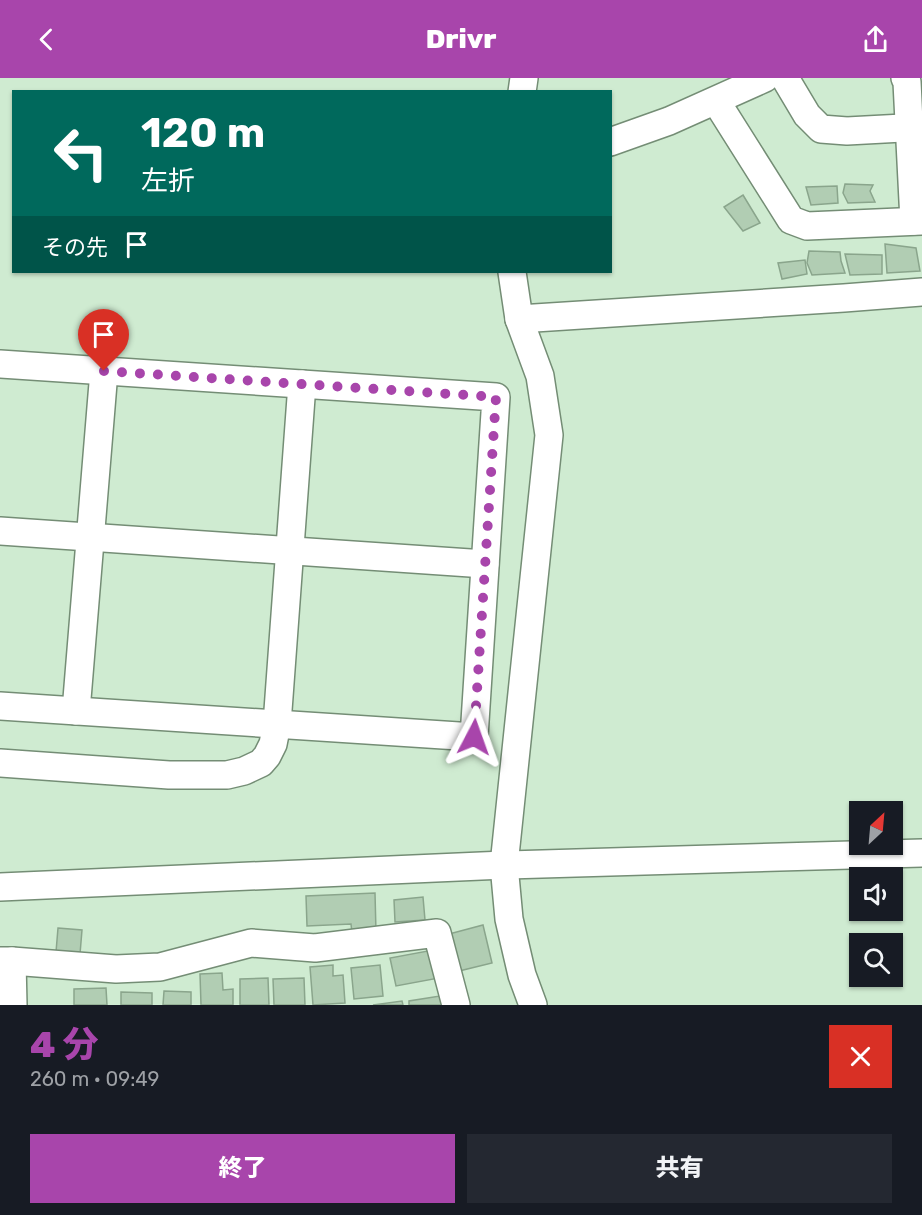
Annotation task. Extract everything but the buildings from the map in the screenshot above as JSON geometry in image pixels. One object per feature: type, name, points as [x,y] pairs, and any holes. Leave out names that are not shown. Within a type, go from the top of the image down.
[{"type":"street","points":[[612,141],[669,121],[765,78]]},
{"type":"street","points":[[785,78],[807,115],[821,129],[847,131],[916,128]]},
{"type":"street","points":[[716,101],[791,220],[807,226],[918,221],[916,128],[905,78]]},
{"type":"street","points":[[512,273],[519,319],[540,376],[549,435],[504,865],[509,919],[522,975],[533,1005]]},
{"type":"street","points":[[519,319],[922,292]]},
{"type":"street","points":[[0,364],[496,397],[474,737],[0,706]]},
{"type":"street","points":[[76,711],[104,371]]},
{"type":"street","points":[[0,763],[169,775],[227,775],[244,771],[261,763],[267,756],[273,744],[277,724],[302,384]]},
{"type":"street","points":[[0,531],[485,564]]},
{"type":"street","points":[[0,887],[504,865],[922,853]]},
{"type":"street","points":[[13,1005],[6,961],[116,969],[149,968],[250,944],[315,948],[437,933],[456,1005]]},
{"type":"route","points":[[104,371],[496,397],[474,737]]}]
